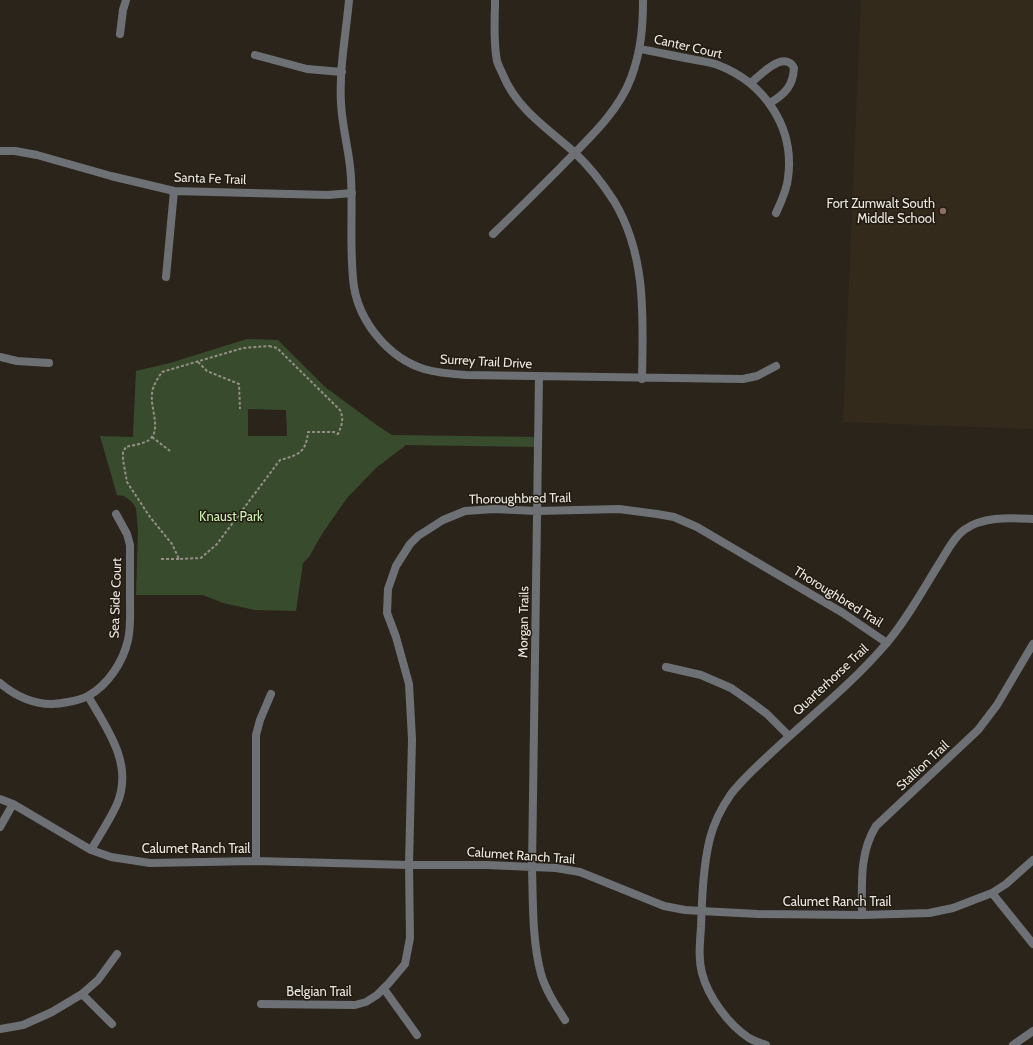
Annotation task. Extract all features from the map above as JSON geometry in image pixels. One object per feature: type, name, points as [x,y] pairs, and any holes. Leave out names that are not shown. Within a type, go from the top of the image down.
[{"type":"street","points":[[120,34],[123,10],[126,0]]},
{"type":"street","name":"Surrey Trail Drive","points":[[349,0],[342,72],[341,102],[343,126],[351,173],[352,265],[354,288],[360,307],[371,328],[383,343],[402,359],[423,368],[445,374],[743,380],[757,376],[776,366]]},
{"type":"street","points":[[495,0],[494,38],[497,62],[506,82],[519,102],[534,119],[575,153],[598,179],[614,202],[628,229],[637,259],[642,294],[642,379]]},
{"type":"street","points":[[494,234],[575,153],[619,103],[631,79],[640,49],[643,0]]},
{"type":"street","name":"Canter Court","points":[[640,49],[717,64],[737,73],[751,83],[770,103],[787,140],[790,162],[788,180],[776,213]]},
{"type":"street","points":[[255,55],[307,69],[342,72]]},
{"type":"street","points":[[751,83],[776,63],[782,60],[790,63],[794,68],[793,80],[781,96],[770,103]]},
{"type":"street","name":"Santa Fe Trail","points":[[0,151],[15,151],[37,155],[111,176],[174,191],[328,194],[352,193]]},
{"type":"street","points":[[166,277],[174,191]]},
{"type":"street","points":[[0,357],[17,361],[49,363]]},
{"type":"street","name":"Morgan Trails","points":[[540,376],[532,867],[534,919],[541,975],[565,1020]]},
{"type":"street","name":"Thoroughbred Trail","points":[[409,865],[412,738],[409,684],[396,637],[387,613],[388,589],[396,566],[410,544],[418,536],[442,520],[465,511],[494,509],[537,511],[619,509],[674,517],[697,526],[843,613],[887,643]]},
{"type":"street","name":"Sea Side Court","points":[[88,696],[102,685],[114,672],[128,640],[130,620],[130,545],[127,534],[116,514]]},
{"type":"street","name":"Quarterhorse Trail","points":[[766,1045],[750,1039],[727,1019],[711,995],[702,975],[699,959],[704,873],[710,838],[718,815],[732,793],[789,736],[837,695],[887,643],[950,545],[963,530],[981,522],[1004,518],[1033,519]]},
{"type":"street","name":"Stallion Trail","points":[[862,915],[862,869],[866,846],[870,835],[876,826],[978,730],[997,705],[1033,644]]},
{"type":"street","points":[[666,667],[701,675],[731,688],[767,714],[789,736]]},
{"type":"street","points":[[0,683],[11,692],[26,700],[41,703],[62,704],[88,696],[116,744],[122,772],[121,788],[117,804],[91,850]]},
{"type":"street","points":[[256,862],[256,735],[260,720],[271,694]]},
{"type":"street","name":"Calumet Ranch Trail","points":[[0,798],[13,804],[91,850],[111,857],[150,863],[256,862],[532,867],[580,872],[664,906],[701,911],[758,914],[862,915],[929,913],[953,908],[992,893],[1006,884],[1033,860]]},
{"type":"street","points":[[0,827],[13,804]]},
{"type":"street","name":"Belgian Trail","points":[[261,1004],[355,1005],[366,1002],[384,989],[405,964],[410,938],[409,865]]},
{"type":"street","points":[[992,893],[1033,944]]},
{"type":"street","points":[[0,1029],[23,1025],[52,1012],[82,994],[98,980],[117,954]]},
{"type":"street","points":[[384,989],[417,1035]]},
{"type":"street","points":[[82,994],[112,1024]]},
{"type":"street","points":[[1013,1045],[1033,1031]]},
{"type":"path","points":[[161,558],[178,559],[201,558],[217,544],[280,460],[296,456],[305,447],[308,432],[334,432],[338,434],[342,426],[343,417],[340,410],[277,348],[269,346],[243,348],[162,372],[152,394],[155,430],[152,437],[148,441],[126,447],[123,452],[127,482],[150,517],[172,544],[178,559]]},
{"type":"path","points":[[198,362],[207,370],[239,384],[240,409]]},
{"type":"path","points":[[152,437],[170,451]]},
{"type":"shaded area","name":"Fort Zumwalt South Middle School","points":[[861,0],[1033,0],[1033,429],[843,422]]},
{"type":"green space","name":"Knaust Park","points":[[247,339],[278,340],[325,387],[392,435],[538,437],[538,447],[406,445],[376,468],[347,498],[322,534],[309,557],[303,563],[296,611],[255,610],[223,603],[203,595],[136,595],[138,531],[136,508],[132,502],[124,496],[117,495],[100,436],[133,437],[136,371],[170,363]],"holes":[[[248,409],[286,410],[287,436],[248,436]]]},
{"type":"place","name":"Fort Zumwalt South Middle School","points":[[943,211]]}]
